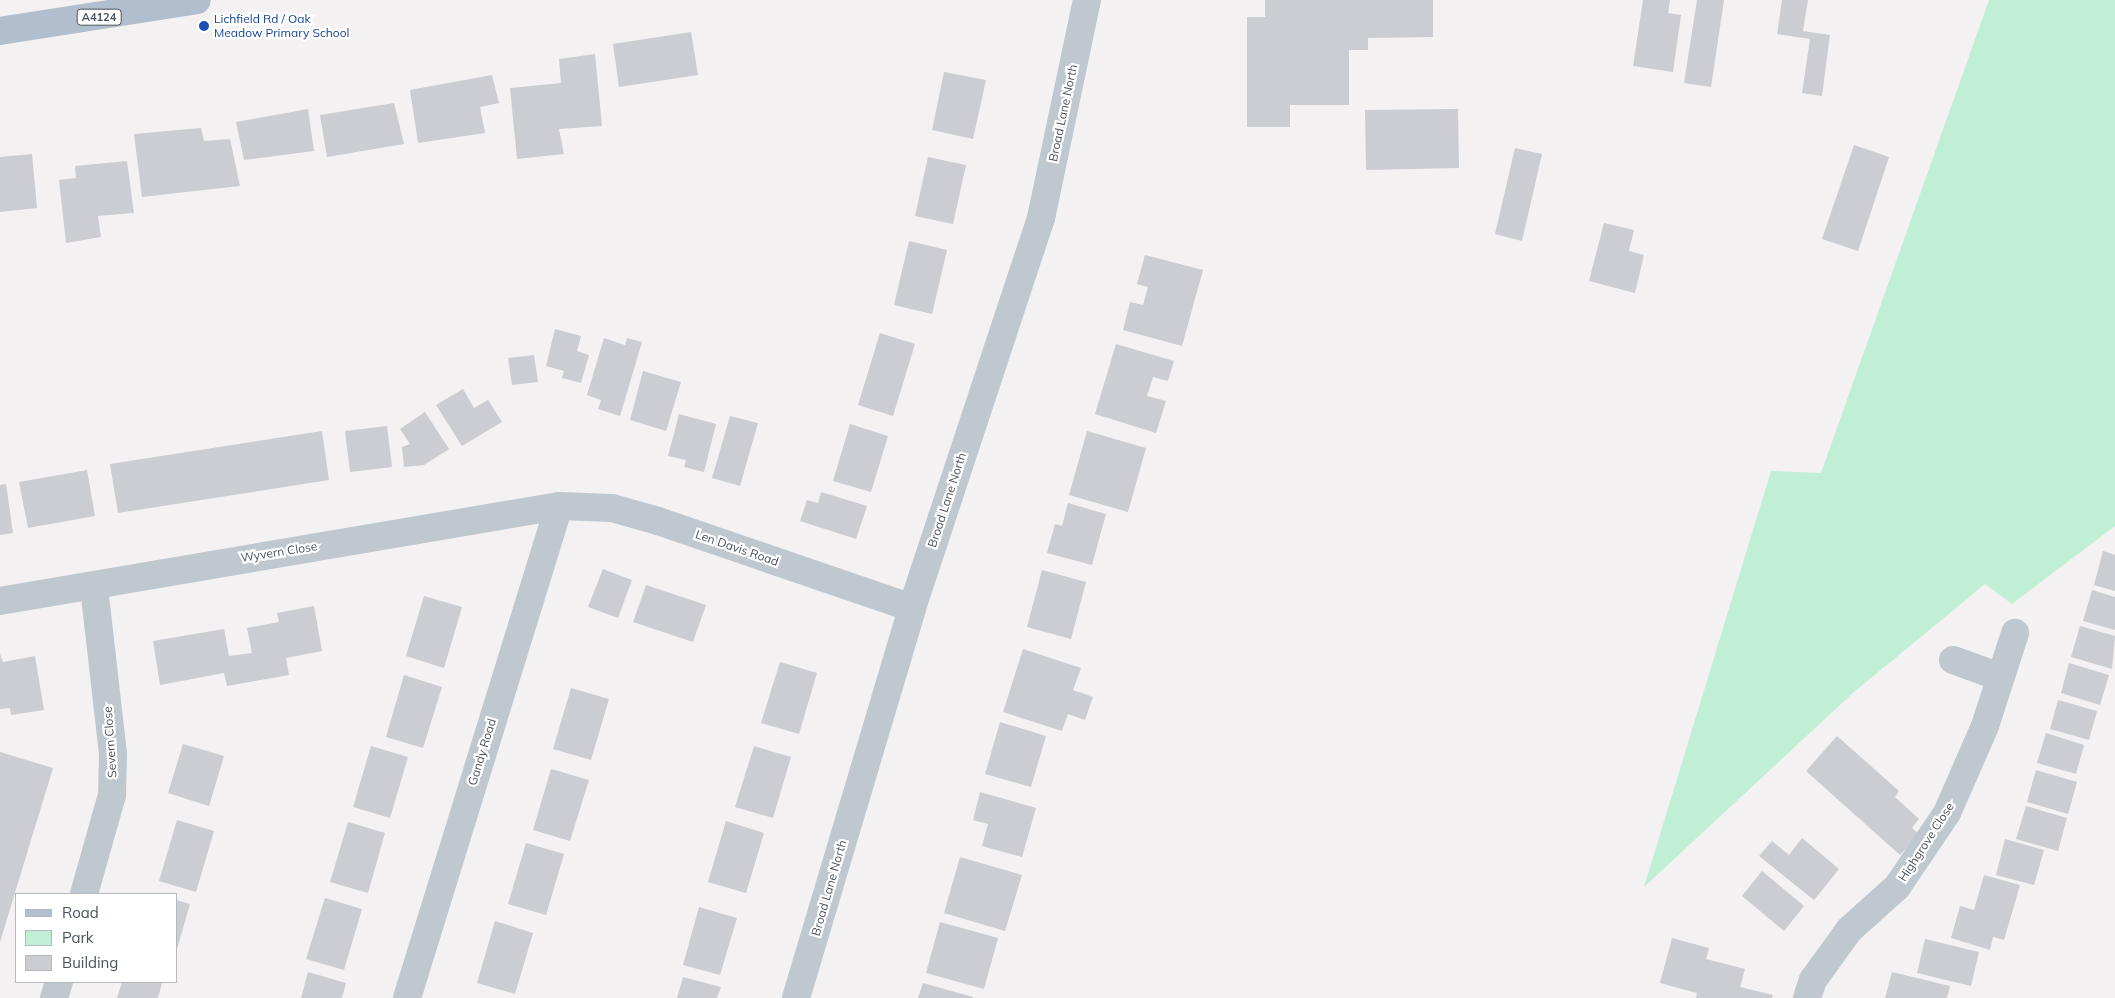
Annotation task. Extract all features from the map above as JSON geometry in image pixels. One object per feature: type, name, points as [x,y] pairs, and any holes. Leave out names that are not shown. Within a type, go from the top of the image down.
[{"type":"main road","name":"A4124","points":[[0,30],[197,0]]},
{"type":"street","name":"Broad Lane North","points":[[796,998],[912,608],[1041,218],[1087,0]]},
{"type":"street","name":"Len Davis Road","points":[[559,506],[612,508],[658,521],[912,608]]},
{"type":"street","name":"Wyvern Close","points":[[0,601],[94,586],[212,563],[559,506]]},
{"type":"street","name":"Gandy Road","points":[[407,998],[559,506]]},
{"type":"street","name":"Severn Close","points":[[84,893],[112,794],[113,754],[94,586]]},
{"type":"street","name":"Highgrove Close","points":[[1807,998],[1813,980],[1849,930],[1897,887],[1947,813],[1985,726],[2015,633]]},
{"type":"street","points":[[1953,660],[2000,677]]},
{"type":"street","points":[[54,998],[59,983]]},
{"type":"green space","points":[[1989,0],[2115,0],[2115,526],[2012,604],[1985,584],[1854,692],[1644,887],[1771,471],[1821,473]]},
{"type":"building","points":[[1265,0],[1433,0],[1433,37],[1368,38],[1368,50],[1349,50],[1349,105],[1290,105],[1290,127],[1247,127],[1247,17],[1265,17]]},
{"type":"building","points":[[1643,0],[1670,0],[1668,13],[1681,15],[1673,72],[1633,66]]},
{"type":"building","points":[[1697,0],[1724,0],[1711,87],[1684,83]]},
{"type":"building","points":[[1782,0],[1808,0],[1803,31],[1830,35],[1822,96],[1802,93],[1810,39],[1777,34]]},
{"type":"building","points":[[691,32],[698,75],[619,87],[613,44]]},
{"type":"building","points":[[595,54],[602,126],[559,129],[564,154],[517,159],[510,88],[561,83],[559,59]]},
{"type":"building","points":[[944,72],[986,80],[973,139],[932,130]]},
{"type":"building","points":[[492,75],[499,103],[480,107],[485,133],[418,143],[410,90]]},
{"type":"building","points":[[394,103],[404,144],[327,157],[320,115]]},
{"type":"building","points":[[308,109],[314,151],[244,160],[236,122]]},
{"type":"building","points":[[1458,109],[1459,168],[1366,170],[1365,110]]},
{"type":"building","points":[[201,128],[204,141],[230,139],[240,186],[142,197],[134,134]]},
{"type":"building","points":[[1854,145],[1889,157],[1858,251],[1822,239]]},
{"type":"building","points":[[1515,148],[1542,154],[1522,241],[1495,234]]},
{"type":"building","points":[[32,154],[37,208],[0,212],[0,157]]},
{"type":"building","points":[[928,157],[966,165],[953,224],[915,216]]},
{"type":"building","points":[[127,161],[134,213],[98,216],[101,237],[66,243],[59,180],[76,178],[75,166]]},
{"type":"building","points":[[1604,223],[1634,230],[1629,251],[1644,255],[1635,293],[1589,281]]},
{"type":"building","points":[[909,241],[947,250],[932,314],[894,305]]},
{"type":"building","points":[[1145,255],[1203,270],[1182,346],[1123,330],[1130,302],[1143,305],[1148,287],[1137,284]]},
{"type":"building","points":[[555,329],[581,336],[577,351],[589,355],[581,383],[562,378],[564,371],[546,366]]},
{"type":"building","points":[[880,333],[915,344],[893,416],[858,405]]},
{"type":"building","points":[[604,338],[625,345],[627,338],[642,342],[620,416],[598,409],[601,400],[587,395]]},
{"type":"building","points":[[1116,344],[1174,361],[1168,381],[1153,377],[1147,396],[1166,401],[1156,433],[1095,414]]},
{"type":"building","points":[[534,355],[538,382],[512,385],[508,358]]},
{"type":"building","points":[[643,371],[681,382],[666,431],[630,420]]},
{"type":"building","points":[[463,389],[474,408],[488,400],[502,422],[462,446],[436,405]]},
{"type":"building","points":[[425,412],[449,449],[424,465],[404,467],[402,447],[410,444],[400,429]]},
{"type":"building","points":[[679,414],[716,424],[704,472],[684,467],[686,460],[668,456]]},
{"type":"building","points":[[730,416],[758,423],[740,486],[712,478]]},
{"type":"building","points":[[850,424],[888,436],[871,492],[833,481]]},
{"type":"building","points":[[387,426],[392,467],[350,472],[345,431]]},
{"type":"building","points":[[322,431],[329,480],[118,513],[110,464]]},
{"type":"building","points":[[1087,431],[1146,448],[1128,512],[1069,495]]},
{"type":"building","points":[[87,470],[95,516],[28,528],[19,482]]},
{"type":"building","points":[[6,484],[13,533],[0,535],[0,485]]},
{"type":"building","points":[[821,492],[867,506],[856,539],[800,521],[807,500],[818,503]]},
{"type":"building","points":[[1068,503],[1106,514],[1092,565],[1047,553],[1055,524],[1062,526]]},
{"type":"building","points":[[2103,551],[2115,555],[2115,591],[2094,585]]},
{"type":"building","points":[[603,569],[632,580],[618,618],[588,607]]},
{"type":"building","points":[[1042,570],[1086,582],[1071,639],[1027,627]]},
{"type":"building","points":[[646,585],[706,605],[693,642],[633,622]]},
{"type":"building","points":[[2092,590],[2115,597],[2115,630],[2083,621]]},
{"type":"building","points":[[424,596],[462,607],[444,668],[406,656]]},
{"type":"building","points":[[314,606],[322,651],[286,658],[289,675],[227,686],[224,673],[160,685],[153,641],[224,629],[229,656],[252,653],[247,628],[279,622],[277,613]]},
{"type":"building","points":[[2080,626],[2115,636],[2112,669],[2071,657]]},
{"type":"building","points":[[1023,649],[1081,668],[1073,690],[1093,697],[1085,720],[1068,714],[1062,731],[1003,712]]},
{"type":"building","points":[[0,654],[3,662],[35,656],[44,710],[11,715],[10,708],[0,709]]},
{"type":"building","points":[[780,662],[817,673],[799,734],[761,723]]},
{"type":"building","points":[[2069,663],[2109,675],[2100,705],[2061,693]]},
{"type":"building","points":[[404,675],[442,687],[423,748],[386,737]]},
{"type":"building","points":[[571,688],[609,699],[591,760],[553,749]]},
{"type":"building","points":[[2058,700],[2097,711],[2089,740],[2050,729]]},
{"type":"building","points":[[1000,722],[1046,736],[1031,787],[985,774]]},
{"type":"building","points":[[2046,733],[2084,745],[2076,774],[2037,763]]},
{"type":"building","points":[[1837,736],[1899,791],[1895,797],[1919,819],[1912,828],[1919,834],[1900,855],[1806,771]]},
{"type":"building","points":[[183,744],[224,756],[209,806],[168,793]]},
{"type":"building","points":[[371,746],[408,757],[390,818],[353,807]]},
{"type":"building","points":[[754,746],[791,757],[773,818],[735,807]]},
{"type":"building","points":[[0,752],[53,768],[0,942]]},
{"type":"building","points":[[551,769],[589,780],[570,841],[533,830]]},
{"type":"building","points":[[2036,770],[2077,782],[2068,814],[2027,802]]},
{"type":"building","points":[[980,792],[1036,808],[1022,857],[982,846],[988,824],[973,820]]},
{"type":"building","points":[[2026,806],[2067,818],[2058,851],[2016,839]]},
{"type":"building","points":[[177,820],[214,831],[196,892],[159,881]]},
{"type":"building","points":[[726,821],[764,833],[746,893],[708,882]]},
{"type":"building","points":[[348,822],[385,833],[368,893],[330,882]]},
{"type":"building","points":[[1802,838],[1839,869],[1814,900],[1759,856],[1772,841],[1789,855]]},
{"type":"building","points":[[2005,839],[2044,850],[2034,885],[1996,875]]},
{"type":"building","points":[[526,843],[564,854],[546,915],[508,904]]},
{"type":"building","points":[[960,857],[1022,875],[1005,931],[944,913]]},
{"type":"building","points":[[1762,871],[1804,906],[1784,931],[1742,896]]},
{"type":"building","points":[[1984,875],[2020,885],[2004,940],[1993,937],[1990,950],[1951,938],[1960,906],[1974,910]]},
{"type":"building","points":[[325,898],[362,909],[344,970],[306,959]]},
{"type":"building","points":[[178,901],[190,904],[178,946]]},
{"type":"building","points":[[699,907],[737,918],[720,975],[683,965]]},
{"type":"building","points":[[495,921],[533,933],[515,994],[477,983]]},
{"type":"building","points":[[940,922],[998,938],[984,989],[926,973]]},
{"type":"building","points":[[1672,938],[1709,948],[1706,959],[1745,969],[1740,987],[1773,995],[1772,998],[1696,998],[1697,993],[1660,983]]},
{"type":"building","points":[[1925,939],[1979,952],[1971,986],[1917,973]]},
{"type":"building","points":[[308,972],[346,983],[342,998],[301,998]]},
{"type":"building","points":[[1892,972],[1950,986],[1947,998],[1885,998]]},
{"type":"building","points":[[683,977],[721,987],[717,998],[677,998]]},
{"type":"building","points":[[122,983],[162,983],[158,998],[117,998]]},
{"type":"building","points":[[923,983],[973,997],[973,998],[918,998]]},
{"type":"place","name":"Lichfield Rd / Oak Meadow Primary School","points":[[204,26]]}]
